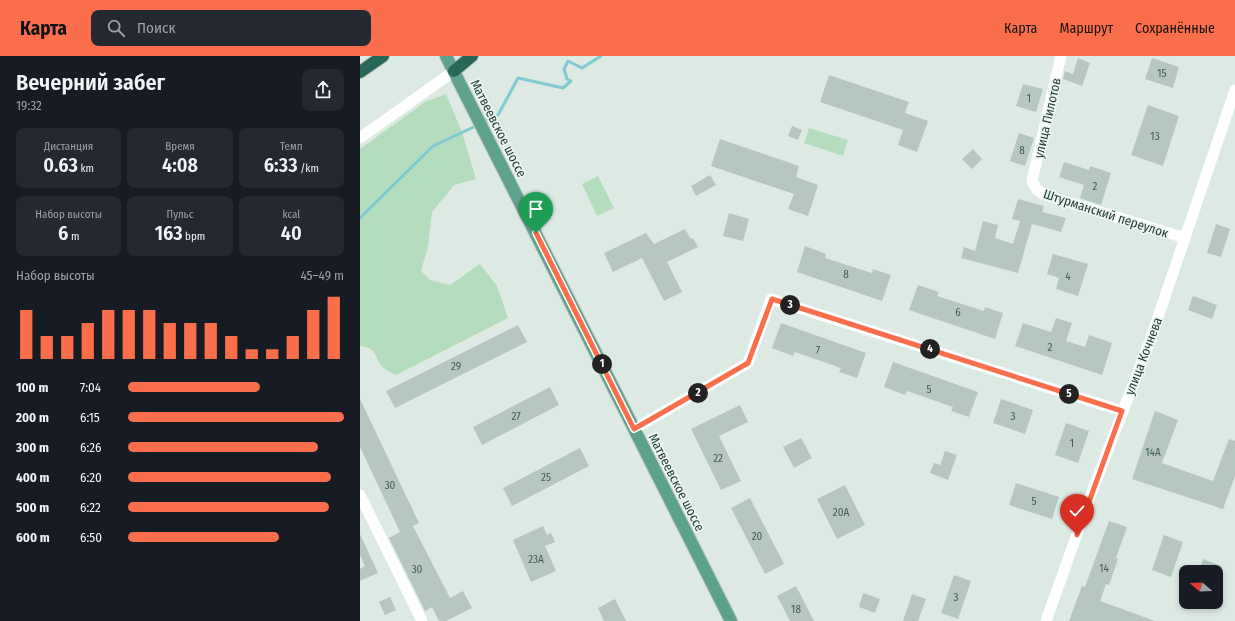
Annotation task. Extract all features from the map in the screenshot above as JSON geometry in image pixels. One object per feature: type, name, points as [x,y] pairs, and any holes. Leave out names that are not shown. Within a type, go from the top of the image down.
[{"type":"highway","points":[[362,70],[383,56]]},
{"type":"highway","points":[[454,71],[472,56]]},
{"type":"main road","name":"Матвеевское шоссе","points":[[446,56],[490,140],[731,621]]},
{"type":"street","name":"улица Пилотов","points":[[1032,181],[1061,56]]},
{"type":"street","points":[[360,138],[454,71]]},
{"type":"street","name":"улица Кочнева","points":[[1046,621],[1122,411],[1152,335],[1235,90]]},
{"type":"street","name":"Штурманский переулок","points":[[1032,181],[1037,190],[1045,195],[1185,238]]},
{"type":"street","points":[[634,429],[748,363],[772,299],[1122,411]]},
{"type":"street","points":[[360,495],[422,621]]},
{"type":"green space","points":[[446,94],[462,132],[476,179],[454,185],[432,212],[428,247],[421,271],[430,280],[450,285],[480,264],[497,286],[508,318],[396,375],[381,366],[376,355],[371,349],[360,346],[360,149],[425,102]]},
{"type":"green space","points":[[809,128],[848,140],[843,156],[804,143]]},
{"type":"green space","points":[[598,176],[614,208],[597,216],[582,184]]},
{"type":"building","points":[[1078,58],[1090,63],[1082,86],[1063,79],[1065,71],[1073,74]]},
{"type":"building","points":[[1152,58],[1179,67],[1173,88],[1145,79]]},
{"type":"building","points":[[829,75],[909,102],[905,113],[928,121],[917,152],[898,145],[903,130],[820,102]]},
{"type":"building","points":[[1023,84],[1043,89],[1036,112],[1016,106]]},
{"type":"building","points":[[1148,105],[1179,116],[1163,166],[1131,155]]},
{"type":"building","points":[[792,126],[802,130],[798,140],[788,136]]},
{"type":"building","points":[[1019,133],[1034,138],[1025,166],[1010,161]]},
{"type":"building","points":[[720,139],[799,166],[796,177],[818,185],[808,216],[788,209],[794,194],[711,166]]},
{"type":"building","points":[[973,149],[982,159],[972,169],[962,159]]},
{"type":"building","points":[[1064,162],[1089,170],[1090,166],[1111,173],[1101,205],[1080,198],[1084,185],[1059,177]]},
{"type":"building","points":[[710,175],[716,185],[696,196],[691,186]]},
{"type":"building","points":[[1018,199],[1044,206],[1042,212],[1066,218],[1061,232],[1032,224],[1018,273],[961,258],[964,247],[975,251],[983,221],[998,225],[995,238],[1013,244],[1020,221],[1012,219]]},
{"type":"building","points":[[729,213],[749,219],[743,241],[723,236]]},
{"type":"building","points":[[1216,224],[1230,229],[1221,257],[1207,253]]},
{"type":"building","points":[[685,229],[691,239],[693,238],[698,247],[667,262],[682,292],[664,301],[642,258],[613,272],[604,253],[646,233],[654,244]]},
{"type":"building","points":[[805,246],[826,254],[825,258],[872,273],[873,269],[891,275],[882,301],[797,272]]},
{"type":"building","points":[[1053,254],[1088,264],[1078,296],[1056,289],[1059,278],[1047,274]]},
{"type":"building","points":[[918,285],[939,292],[937,296],[984,311],[985,307],[1003,313],[995,339],[909,310]]},
{"type":"building","points":[[1193,296],[1217,305],[1212,319],[1188,310]]},
{"type":"building","points":[[1056,318],[1072,323],[1066,341],[1085,347],[1089,335],[1112,343],[1102,375],[1015,346],[1023,323],[1051,332]]},
{"type":"building","points":[[781,323],[866,353],[857,378],[839,372],[841,368],[795,352],[793,356],[772,348]]},
{"type":"building","points":[[518,325],[527,342],[395,408],[386,391]]},
{"type":"building","points":[[893,362],[978,392],[969,417],[951,411],[953,407],[907,391],[905,395],[884,387]]},
{"type":"building","points":[[550,387],[559,405],[482,445],[473,427]]},
{"type":"building","points":[[360,399],[419,523],[413,526],[450,598],[463,591],[472,608],[446,621],[439,621],[432,607],[425,611],[389,538],[400,532],[360,447]]},
{"type":"building","points":[[1001,399],[1033,410],[1025,434],[993,423]]},
{"type":"building","points":[[740,405],[748,422],[719,436],[741,481],[721,490],[691,429]]},
{"type":"building","points":[[1155,411],[1178,420],[1162,463],[1213,481],[1229,439],[1235,441],[1235,476],[1223,509],[1132,479]]},
{"type":"building","points":[[1066,423],[1089,431],[1078,463],[1055,455]]},
{"type":"building","points":[[801,438],[812,458],[794,468],[783,447]]},
{"type":"building","points":[[580,448],[589,466],[512,506],[503,488]]},
{"type":"building","points":[[945,451],[957,455],[948,480],[930,473],[934,463],[940,465]]},
{"type":"building","points":[[1016,483],[1059,497],[1052,519],[1009,505]]},
{"type":"building","points":[[845,485],[865,525],[837,539],[817,499]]},
{"type":"building","points":[[750,498],[784,564],[765,574],[731,508]]},
{"type":"building","points":[[1109,521],[1127,527],[1116,558],[1118,559],[1109,585],[1106,584],[1100,601],[1155,621],[1069,621],[1082,586],[1085,587]]},
{"type":"building","points":[[543,526],[547,535],[551,533],[555,542],[545,546],[556,571],[531,582],[513,540]]},
{"type":"building","points":[[360,534],[378,573],[360,581],[360,569],[365,566],[360,555]]},
{"type":"building","points":[[1164,535],[1183,542],[1171,577],[1152,570]]},
{"type":"building","points":[[1203,559],[1218,565],[1201,565]]},
{"type":"building","points":[[954,575],[971,581],[958,619],[941,613]]},
{"type":"building","points":[[796,586],[814,621],[790,621],[777,596]]},
{"type":"building","points":[[863,593],[880,599],[875,613],[859,607]]},
{"type":"building","points":[[912,594],[926,599],[918,621],[903,621]]},
{"type":"building","points":[[390,597],[396,610],[385,615],[379,602]]},
{"type":"building","points":[[615,599],[626,621],[604,621],[598,608]]},
{"type":"waterway","points":[[483,122],[498,115],[518,78],[563,88],[571,81],[567,79],[564,69],[568,61],[582,68],[601,56]]},
{"type":"waterway","points":[[360,218],[433,146],[478,125]]},
{"type":"route","points":[[536,233],[634,429],[748,363],[772,299],[1122,411],[1077,535]]}]
